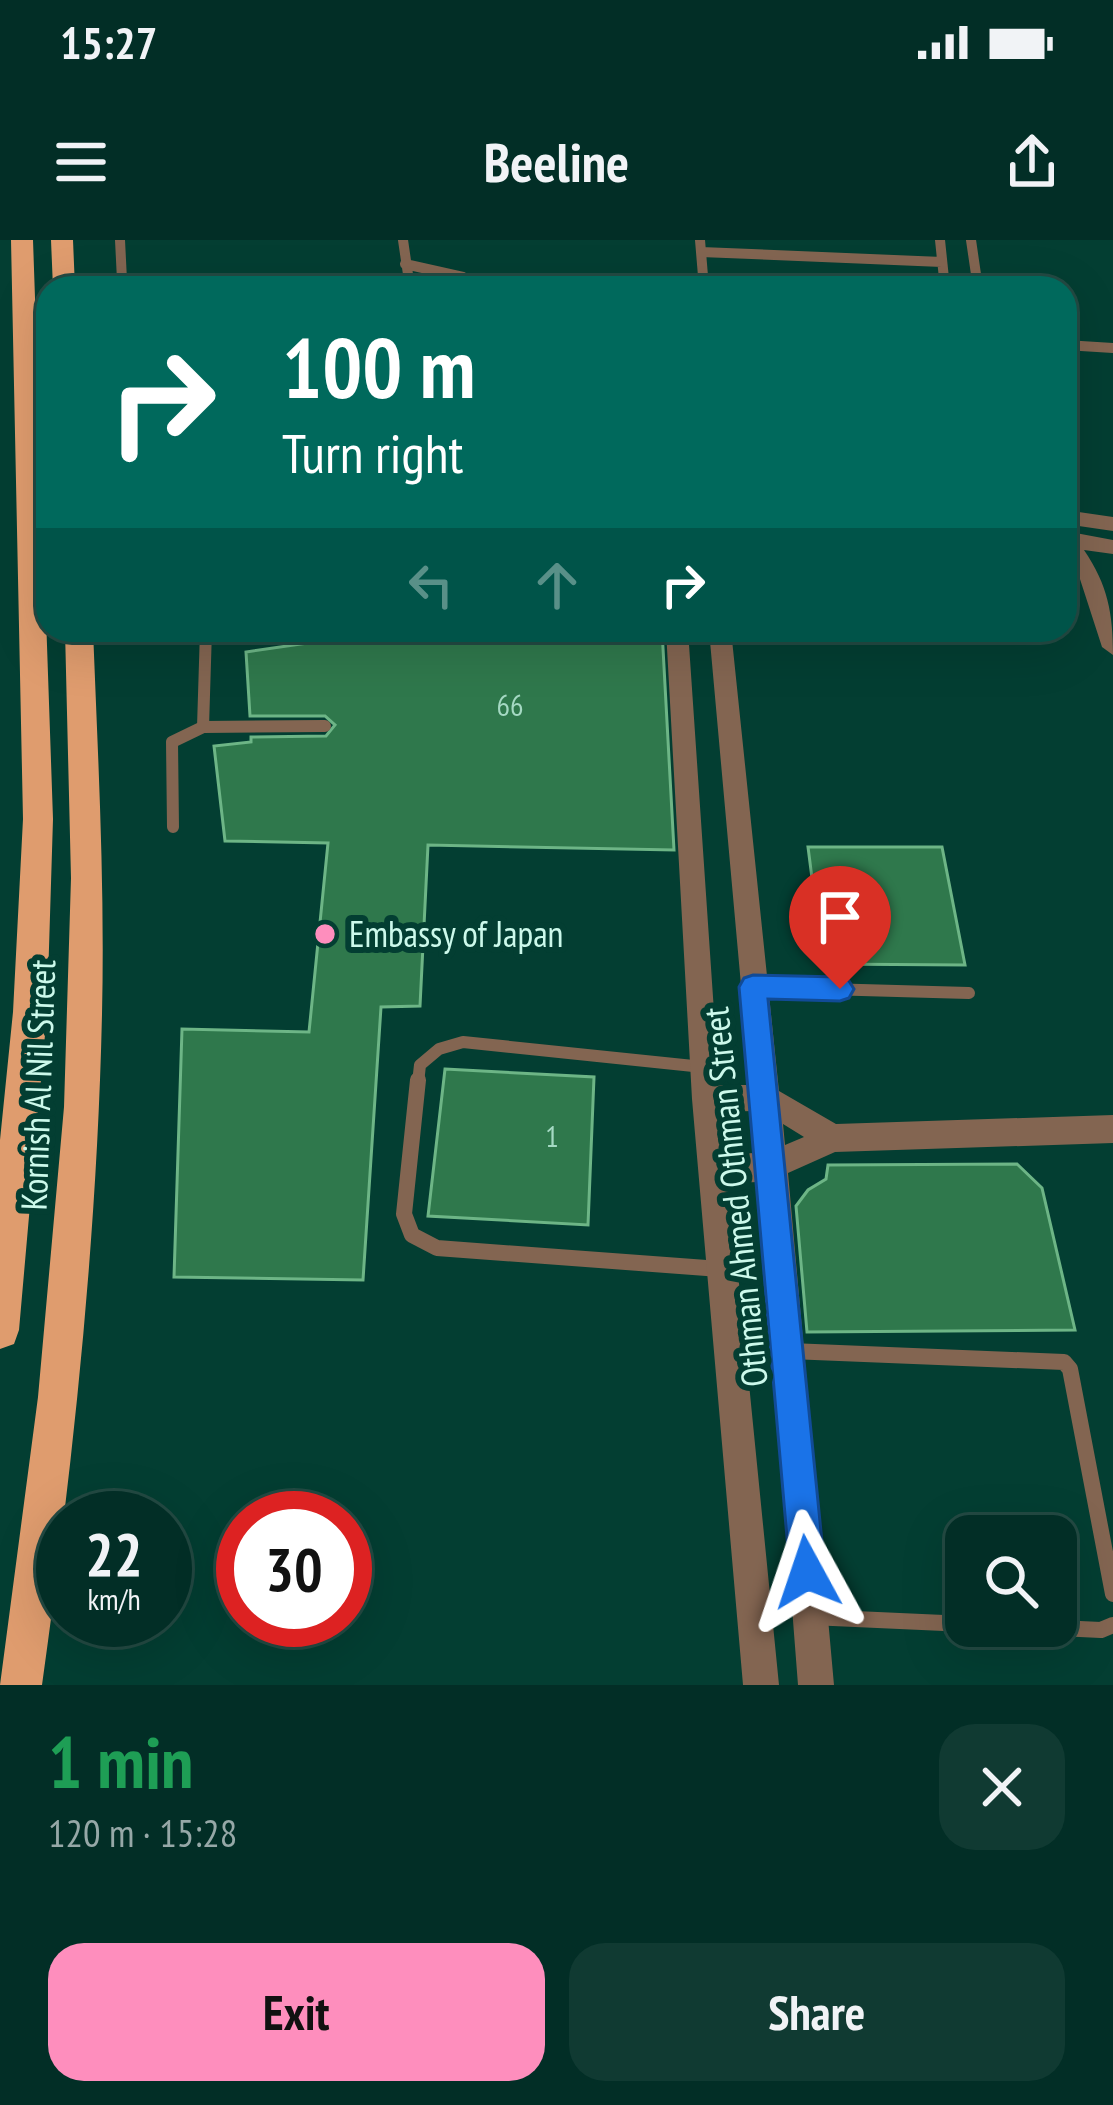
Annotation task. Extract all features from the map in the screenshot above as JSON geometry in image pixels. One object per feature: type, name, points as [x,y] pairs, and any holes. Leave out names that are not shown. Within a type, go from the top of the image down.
[{"type":"highway","name":"Kornish Al Nil Street","points":[[22,240],[36,533]]},
{"type":"highway","points":[[62,240],[64,276]]},
{"type":"highway","name":"Kornish Al Nil Street","points":[[0,1330],[19,1145],[36,894],[40,642]]},
{"type":"highway","name":"Kornish Al Nil Street","points":[[20,1685],[52,1477],[79,1152],[87,912],[79,642]]},
{"type":"street","points":[[1077,532],[1113,524]]},
{"type":"street","points":[[1077,537],[1113,547]]},
{"type":"street","points":[[1077,552],[1090,574],[1113,647]]},
{"type":"street","name":"Othman Ahmed Othman Street","points":[[678,642],[703,1067],[761,1685]]},
{"type":"street","name":"Othman Ahmed Othman Street","points":[[721,642],[790,1351],[816,1685]]},
{"type":"street","points":[[706,1099],[764,1098],[833,1138]]},
{"type":"street","points":[[712,1169],[770,1167],[833,1138],[1113,1129]]},
{"type":"lane","points":[[120,240],[122,276]]},
{"type":"lane","points":[[403,240],[408,276]]},
{"type":"lane","points":[[940,240],[944,276]]},
{"type":"lane","points":[[971,240],[976,276]]},
{"type":"lane","points":[[703,276],[701,246],[942,262]]},
{"type":"lane","points":[[405,263],[459,276]]},
{"type":"lane","points":[[1077,346],[1113,347]]},
{"type":"lane","points":[[203,727],[206,642]]},
{"type":"lane","points":[[173,827],[172,742],[203,727],[325,726]]},
{"type":"lane","points":[[753,987],[970,993]]},
{"type":"lane","points":[[703,1067],[463,1042],[439,1049],[420,1065],[404,1214],[412,1235],[436,1248],[722,1269]]},
{"type":"lane","points":[[790,1351],[1064,1362],[1071,1373],[1113,1594]]},
{"type":"lane","points":[[811,1617],[945,1623]]},
{"type":"lane","points":[[1077,1629],[1101,1630],[1113,1625]]},
{"type":"building","points":[[315,642],[663,642],[674,850],[428,845],[420,1006],[381,1007],[363,1280],[174,1277],[182,1029],[309,1032],[328,843],[225,841],[214,746],[251,742],[251,737],[326,736],[335,725],[325,716],[250,716],[246,652]]},
{"type":"building","points":[[808,847],[942,847],[965,965],[823,964]]},
{"type":"building","points":[[445,1069],[594,1077],[588,1225],[428,1216]]},
{"type":"building","points":[[1017,1164],[1042,1188],[1075,1330],[807,1332],[796,1206],[808,1190],[826,1179],[828,1165]]},
{"type":"place","name":"Embassy of Japan","points":[[325,934]]},
{"type":"route","points":[[807,1572],[753,987],[840,989]]}]
